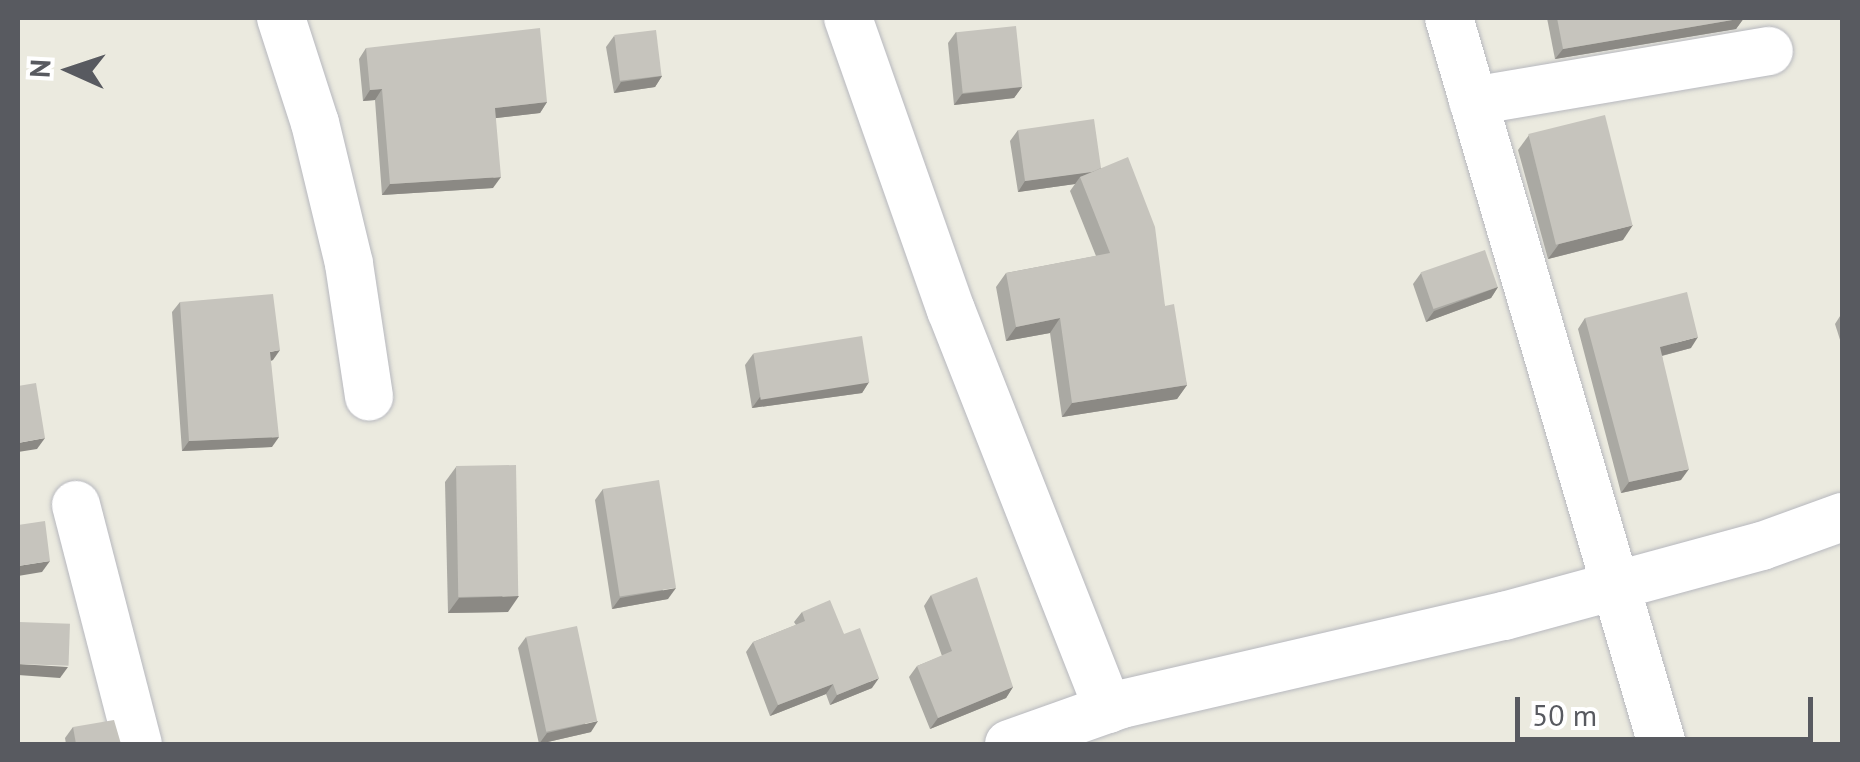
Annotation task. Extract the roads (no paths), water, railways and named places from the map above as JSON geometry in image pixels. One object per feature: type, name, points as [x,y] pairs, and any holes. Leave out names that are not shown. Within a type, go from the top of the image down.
[{"type":"street","points":[[280,18],[315,123],[349,264],[370,396]]},
{"type":"street","points":[[848,18],[951,310],[1108,709]]},
{"type":"street","points":[[1449,18],[1662,744]]},
{"type":"street","points":[[1473,101],[1769,51]]},
{"type":"street","points":[[76,505],[138,744]]},
{"type":"street","points":[[1010,744],[1108,709],[1614,588],[1842,517]]}]
